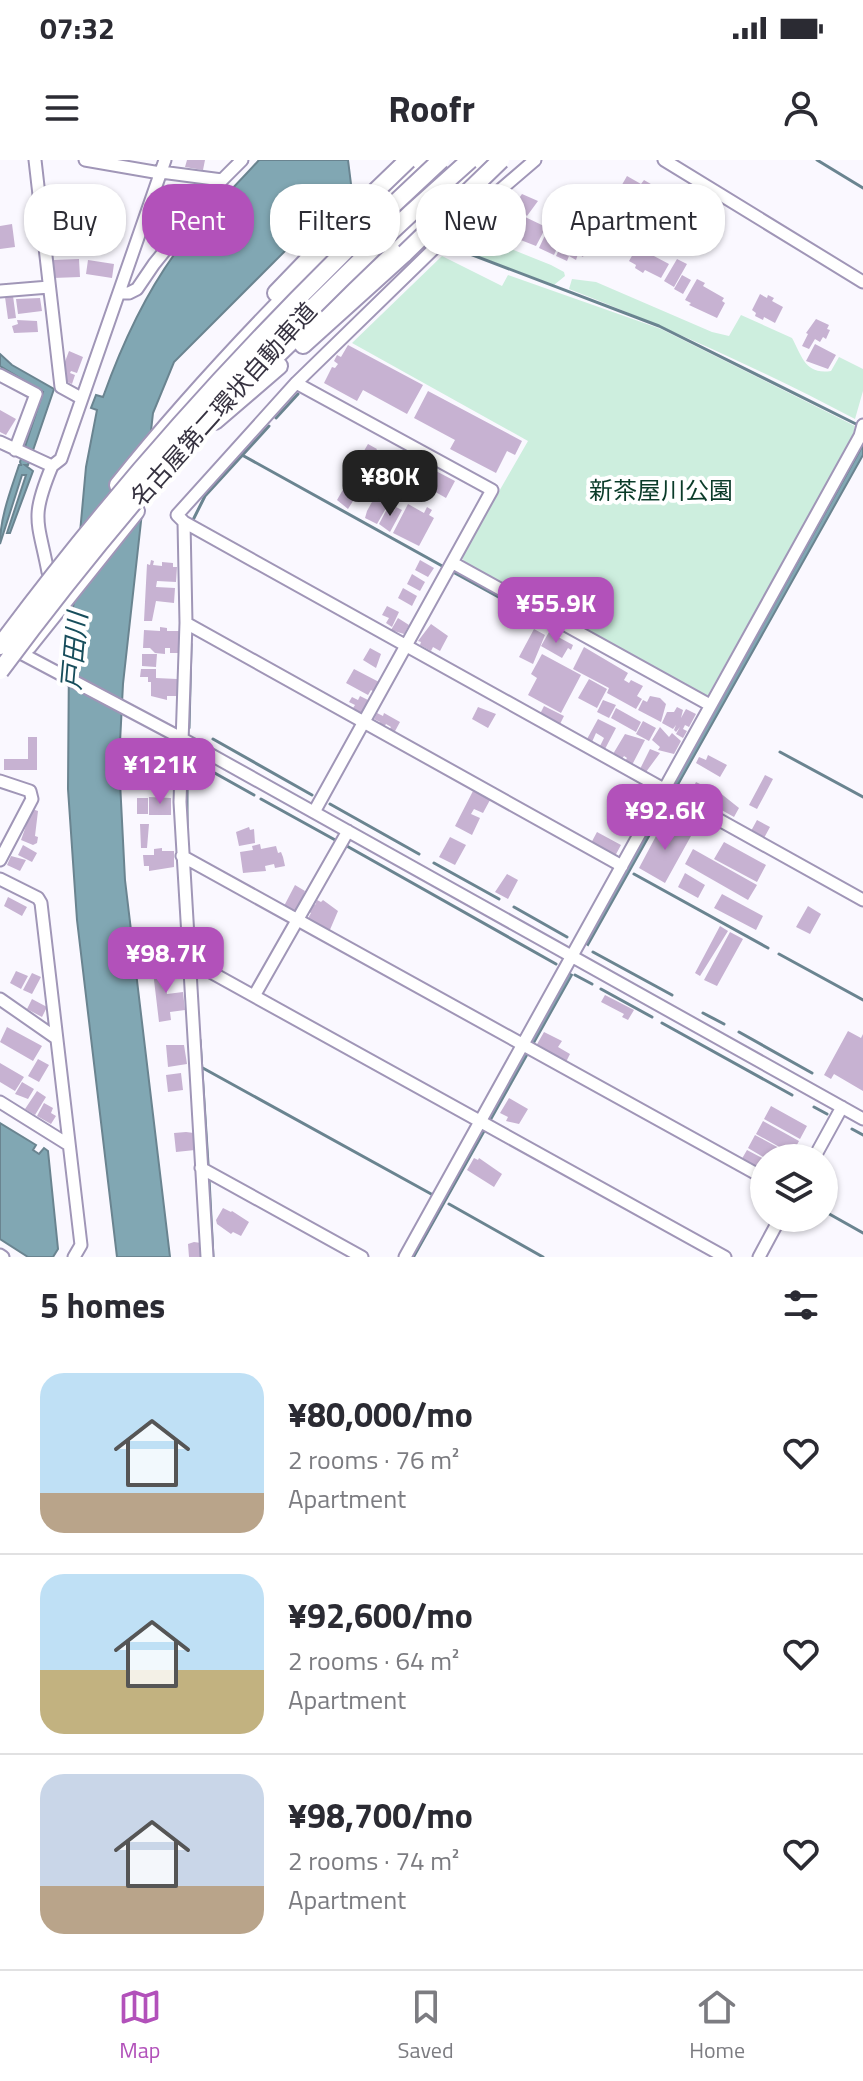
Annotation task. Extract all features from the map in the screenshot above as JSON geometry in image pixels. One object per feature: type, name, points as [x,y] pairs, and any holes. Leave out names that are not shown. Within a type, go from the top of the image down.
[{"type":"highway","name":"名古屋第二環状自動車道","points":[[1,639],[209,390],[314,280],[441,160]]},
{"type":"highway","name":"名古屋第二環状自動車道","points":[[0,671],[162,466],[221,400],[328,290],[470,160]]},
{"type":"highway","points":[[456,184],[483,160]]},
{"type":"highway","points":[[215,421],[405,253],[501,160]]},
{"type":"highway","points":[[1,639],[53,566],[170,420],[410,167]]},
{"type":"highway","points":[[187,402],[242,329],[354,212],[410,167]]},
{"type":"highway","points":[[0,682],[152,490],[268,364],[416,221]]},
{"type":"street","points":[[35,160],[61,387],[81,398]]},
{"type":"street","points":[[85,160],[162,168],[222,180]]},
{"type":"street","points":[[119,293],[137,289],[222,180],[242,160]]},
{"type":"street","points":[[507,184],[535,160]]},
{"type":"street","points":[[664,160],[863,282]]},
{"type":"street","points":[[388,161],[410,167]]},
{"type":"street","points":[[53,566],[36,516],[39,497],[52,466],[61,459],[162,168]]},
{"type":"street","points":[[426,256],[296,383],[177,515],[184,522],[863,900]]},
{"type":"street","points":[[0,291],[49,287]]},
{"type":"street","points":[[0,375],[36,394],[15,450]]},
{"type":"street","points":[[296,383],[492,490],[314,812]]},
{"type":"street","points":[[405,1257],[485,1124],[572,956],[668,792],[710,705],[862,432]]},
{"type":"street","points":[[0,442],[52,466]]},
{"type":"street","points":[[184,522],[186,623],[180,802],[207,1257]]},
{"type":"street","points":[[453,563],[710,705]]},
{"type":"street","points":[[186,623],[622,866]]},
{"type":"street","points":[[1,639],[863,1119]]},
{"type":"street","points":[[0,781],[30,791],[32,799],[0,860]]},
{"type":"street","points":[[254,996],[348,831]]},
{"type":"street","points":[[182,856],[750,1170]]},
{"type":"street","points":[[0,879],[38,898],[41,903],[81,1245],[74,1257]]},
{"type":"street","points":[[141,937],[152,938],[725,1257]]},
{"type":"street","points":[[0,999],[56,1038]]},
{"type":"street","points":[[0,1102],[69,1145]]},
{"type":"street","points":[[822,1144],[842,1107]]},
{"type":"street","points":[[201,1168],[362,1257]]},
{"type":"street","points":[[759,1257],[772,1232]]},
{"type":"green space","points":[[526,255],[564,272],[565,276],[554,285],[478,256]]},
{"type":"green space","name":"新茶屋川公園","points":[[442,256],[502,286],[508,275],[661,329],[855,426],[852,438],[708,695],[703,696],[464,562],[462,556],[528,441],[352,343]]},
{"type":"green space","points":[[572,279],[596,282],[712,332],[729,336],[741,315],[792,338],[806,363],[815,370],[831,371],[839,357],[863,369],[863,391],[855,419],[714,350],[569,289]]},
{"type":"water","name":"戸田川","points":[[259,160],[348,160],[351,184],[270,184],[270,256],[280,256],[174,362],[153,413],[123,684],[119,762],[125,880],[170,1257],[117,1257],[77,920],[68,789],[69,653],[86,467],[97,410],[91,408],[96,395],[103,397],[135,320],[173,256],[254,256],[254,184],[236,184]]},
{"type":"water","points":[[0,354],[12,365],[54,389],[28,465],[25,465],[33,471],[10,533],[7,533],[26,475],[22,475],[0,544],[7,502],[43,392],[0,366]]},
{"type":"water","points":[[863,445],[863,455],[588,945],[585,943]]},
{"type":"water","points":[[568,973],[572,975],[414,1257],[409,1257]]},
{"type":"water","points":[[0,1123],[36,1145],[33,1150],[39,1154],[44,1148],[48,1151],[58,1249],[53,1257],[28,1257],[0,1239]]},
{"type":"building","points":[[187,160],[205,160],[203,170],[185,167]]},
{"type":"building","points":[[627,176],[641,184],[622,184]]},
{"type":"building","points":[[526,196],[538,201],[526,215]]},
{"type":"building","points":[[526,217],[542,225],[542,235],[536,246],[526,242]]},
{"type":"building","points":[[12,224],[15,247],[0,249],[0,226]]},
{"type":"building","points":[[632,256],[654,256],[669,264],[661,278],[645,270],[643,273],[629,261]]},
{"type":"building","points":[[79,259],[80,277],[53,278],[52,260]]},
{"type":"building","points":[[677,259],[687,264],[674,287],[664,281]]},
{"type":"building","points":[[88,260],[114,264],[112,278],[86,274]]},
{"type":"building","points":[[682,275],[691,280],[683,294],[674,289]]},
{"type":"building","points":[[697,279],[724,298],[722,301],[725,303],[717,318],[685,300]]},
{"type":"building","points":[[760,294],[774,298],[772,301],[783,307],[775,323],[755,316],[752,310]]},
{"type":"building","points":[[13,296],[16,318],[8,319],[5,297]]},
{"type":"building","points":[[40,298],[42,311],[18,314],[16,299]]},
{"type":"building","points":[[816,319],[829,325],[827,329],[830,330],[826,339],[823,337],[820,342],[815,339],[809,349],[802,346],[806,333]]},
{"type":"building","points":[[17,320],[37,321],[38,332],[14,333],[12,326],[18,324]]},
{"type":"building","points":[[815,344],[836,355],[828,369],[806,361]]},
{"type":"building","points":[[348,345],[423,385],[407,414],[363,390],[357,401],[324,383],[332,367],[338,364],[334,361],[337,355],[341,357]]},
{"type":"building","points":[[69,351],[83,357],[77,373],[70,373],[75,375],[72,384],[65,381],[66,371],[63,367]]},
{"type":"building","points":[[428,391],[522,441],[515,455],[507,451],[496,473],[450,449],[455,440],[414,418]]},
{"type":"building","points":[[0,410],[16,419],[6,435],[0,432]]},
{"type":"building","points":[[368,444],[377,449],[365,471],[355,466]]},
{"type":"building","points":[[395,460],[420,473],[405,502],[393,496],[377,524],[365,518]]},
{"type":"building","points":[[434,470],[455,481],[446,498],[425,486]]},
{"type":"building","points":[[345,486],[358,493],[348,509],[337,500]]},
{"type":"building","points":[[408,504],[424,513],[427,507],[432,510],[429,515],[434,518],[419,546],[393,533]]},
{"type":"building","points":[[389,505],[394,511],[396,507],[402,510],[390,532],[379,524]]},
{"type":"building","points":[[151,560],[154,561],[153,565],[162,566],[162,562],[173,563],[173,567],[177,567],[176,582],[157,581],[156,587],[175,588],[174,603],[156,601],[152,621],[144,621],[147,564],[150,565]]},
{"type":"building","points":[[420,560],[434,568],[428,577],[415,570]]},
{"type":"building","points":[[412,574],[425,582],[420,591],[407,584]]},
{"type":"building","points":[[403,588],[417,596],[412,606],[398,598]]},
{"type":"building","points":[[387,606],[399,612],[392,627],[386,623],[389,618],[382,615]]},
{"type":"building","points":[[398,618],[409,625],[404,634],[391,630]]},
{"type":"building","points":[[431,624],[448,636],[440,651],[433,647],[431,651],[418,641]]},
{"type":"building","points":[[160,627],[167,628],[167,631],[179,631],[179,653],[170,653],[170,648],[165,648],[165,654],[143,648],[144,630],[160,631]]},
{"type":"building","points":[[534,629],[545,635],[533,664],[519,657]]},
{"type":"building","points":[[549,632],[573,645],[562,658],[541,646]]},
{"type":"building","points":[[584,647],[628,673],[624,680],[643,686],[637,696],[642,699],[636,709],[607,693],[609,688],[573,669]]},
{"type":"building","points":[[370,648],[381,654],[376,668],[363,660]]},
{"type":"building","points":[[142,654],[157,654],[156,667],[142,666]]},
{"type":"building","points":[[542,654],[581,675],[561,713],[528,695],[537,678],[531,674]]},
{"type":"building","points":[[141,669],[156,669],[156,678],[177,679],[177,696],[167,696],[167,700],[151,696],[151,682],[148,682],[148,677],[140,677]]},
{"type":"building","points":[[354,669],[379,682],[374,692],[371,690],[368,695],[346,683]]},
{"type":"building","points":[[589,679],[607,689],[597,708],[578,698]]},
{"type":"building","points":[[360,696],[368,700],[360,716],[351,711],[355,705],[349,702],[352,697],[358,700]]},
{"type":"building","points":[[650,696],[660,698],[666,704],[661,722],[638,710],[643,700],[647,702]]},
{"type":"building","points":[[603,700],[616,705],[609,718],[597,712]]},
{"type":"building","points":[[544,706],[564,716],[560,724],[540,714]]},
{"type":"building","points":[[478,707],[496,714],[488,728],[472,719]]},
{"type":"building","points":[[677,707],[683,710],[681,718],[686,709],[696,714],[689,727],[685,725],[683,729],[687,731],[683,738],[676,734],[680,727],[676,732],[676,725],[673,729],[662,723],[667,712],[674,712]]},
{"type":"building","points":[[616,708],[641,722],[636,732],[611,718]]},
{"type":"building","points":[[377,713],[383,716],[384,713],[400,722],[394,733],[386,724],[384,727],[378,726],[380,722],[374,719]]},
{"type":"building","points":[[598,719],[616,728],[605,749],[600,746],[604,738],[596,733],[592,742],[587,739]]},
{"type":"building","points":[[643,721],[656,728],[649,741],[636,734]]},
{"type":"building","points":[[660,727],[669,737],[672,733],[681,741],[674,754],[658,750],[660,747],[652,740]]},
{"type":"building","points":[[625,734],[645,740],[632,765],[625,761],[627,758],[624,756],[622,759],[613,754]]},
{"type":"building","points":[[28,737],[37,737],[37,770],[4,770],[4,759],[28,759]]},
{"type":"building","points":[[144,741],[155,744],[154,757],[143,756]]},
{"type":"building","points":[[650,749],[660,753],[646,772],[640,769]]},
{"type":"building","points":[[708,755],[727,765],[720,777],[696,763],[699,757],[706,760]]},
{"type":"building","points":[[765,775],[773,779],[757,809],[749,805]]},
{"type":"building","points":[[696,782],[712,790],[706,802],[689,796]]},
{"type":"building","points":[[473,791],[490,800],[483,813],[474,809],[471,814],[480,818],[472,835],[455,826]]},
{"type":"building","points":[[719,792],[739,808],[734,817],[709,803]]},
{"type":"building","points":[[149,797],[171,798],[171,815],[149,815]]},
{"type":"building","points":[[137,798],[148,798],[148,814],[137,814]]},
{"type":"building","points":[[623,799],[640,810],[635,820],[613,809]]},
{"type":"building","points":[[32,809],[38,811],[35,836],[38,837],[33,845],[21,840]]},
{"type":"building","points":[[757,820],[770,827],[764,838],[751,831]]},
{"type":"building","points":[[664,821],[691,836],[665,883],[639,868]]},
{"type":"building","points":[[140,824],[149,824],[147,848],[141,848]]},
{"type":"building","points":[[249,827],[250,830],[254,829],[255,843],[239,846],[236,832]]},
{"type":"building","points":[[597,832],[621,845],[615,856],[590,845]]},
{"type":"building","points":[[450,837],[466,845],[455,865],[439,857]]},
{"type":"building","points":[[724,842],[766,865],[757,882],[714,859]]},
{"type":"building","points":[[260,844],[261,849],[276,846],[285,866],[275,868],[274,864],[265,866],[266,871],[243,873],[240,852],[253,850],[252,846]]},
{"type":"building","points":[[23,845],[37,853],[32,862],[18,855]]},
{"type":"building","points":[[162,848],[162,851],[174,851],[174,867],[149,871],[149,866],[144,866],[143,855],[154,855],[154,849]]},
{"type":"building","points":[[693,849],[757,885],[748,900],[685,864]]},
{"type":"building","points":[[11,856],[26,860],[20,871],[7,865]]},
{"type":"building","points":[[685,873],[705,885],[698,898],[678,887]]},
{"type":"building","points":[[507,874],[518,880],[508,899],[495,892]]},
{"type":"building","points":[[295,885],[305,891],[297,913],[284,906]]},
{"type":"building","points":[[722,894],[763,916],[756,930],[714,908]]},
{"type":"building","points":[[8,897],[27,907],[22,916],[4,906]]},
{"type":"building","points":[[317,900],[323,900],[338,911],[329,932],[307,920],[311,903],[315,905]]},
{"type":"building","points":[[808,906],[821,914],[810,934],[796,927]]},
{"type":"building","points":[[720,926],[728,931],[700,976],[695,973]]},
{"type":"building","points":[[730,932],[743,939],[717,986],[704,980]]},
{"type":"building","points":[[162,961],[167,994],[183,992],[185,1010],[170,1012],[171,1020],[159,1022],[152,963]]},
{"type":"building","points":[[16,971],[28,976],[21,989],[10,983]]},
{"type":"building","points":[[32,973],[41,977],[32,994],[23,990]]},
{"type":"building","points":[[605,995],[634,1010],[628,1020],[622,1017],[624,1014],[601,1002]]},
{"type":"building","points":[[32,999],[47,1007],[42,1017],[27,1009]]},
{"type":"building","points":[[7,1027],[42,1046],[33,1061],[0,1042]]},
{"type":"building","points":[[848,1031],[861,1038],[863,1034],[863,1091],[834,1074],[831,1079],[824,1075]]},
{"type":"building","points":[[544,1032],[562,1041],[558,1047],[570,1054],[566,1062],[536,1046]]},
{"type":"building","points":[[166,1045],[184,1045],[187,1064],[168,1067]]},
{"type":"building","points":[[38,1059],[49,1065],[39,1082],[28,1076]]},
{"type":"building","points":[[0,1063],[24,1077],[15,1091],[0,1082]]},
{"type":"building","points":[[181,1073],[183,1090],[168,1092],[166,1075]]},
{"type":"building","points":[[22,1082],[34,1089],[28,1099],[15,1094]]},
{"type":"building","points":[[37,1091],[46,1097],[35,1115],[25,1109]]},
{"type":"building","points":[[509,1098],[528,1109],[519,1124],[506,1121],[508,1117],[500,1113]]},
{"type":"building","points":[[44,1103],[53,1108],[51,1113],[56,1116],[51,1124],[37,1116]]},
{"type":"building","points":[[771,1106],[807,1126],[800,1139],[764,1119]]},
{"type":"building","points":[[763,1121],[799,1141],[797,1144],[774,1144],[756,1134]]},
{"type":"building","points":[[174,1133],[194,1133],[195,1150],[176,1152]]},
{"type":"building","points":[[755,1135],[772,1144],[750,1144]]},
{"type":"building","points":[[747,1150],[750,1152],[750,1167],[740,1162]]},
{"type":"building","points":[[474,1158],[479,1158],[502,1174],[494,1187],[467,1170]]},
{"type":"building","points":[[223,1208],[249,1222],[241,1236],[231,1234],[217,1224]]},
{"type":"building","points":[[201,1243],[202,1257],[189,1257],[188,1244]]},
{"type":"waterway","points":[[817,160],[863,188]]},
{"type":"waterway","points":[[475,256],[659,326],[858,425]]},
{"type":"waterway","points":[[276,418],[298,394]]},
{"type":"waterway","points":[[193,520],[205,496],[269,426]]},
{"type":"waterway","points":[[242,455],[444,567]]},
{"type":"waterway","points":[[453,572],[533,616]]},
{"type":"waterway","points":[[189,728],[191,644]]},
{"type":"waterway","points":[[213,739],[312,795]]},
{"type":"waterway","points":[[780,752],[863,797]]},
{"type":"waterway","points":[[187,760],[187,832]]},
{"type":"waterway","points":[[195,762],[254,795]]},
{"type":"waterway","points":[[261,799],[337,841]]},
{"type":"waterway","points":[[330,804],[419,854]]},
{"type":"waterway","points":[[345,845],[556,964]]},
{"type":"waterway","points":[[434,863],[499,899]]},
{"type":"waterway","points":[[634,874],[768,948]]},
{"type":"waterway","points":[[514,907],[567,937]]},
{"type":"waterway","points":[[593,952],[672,995]]},
{"type":"waterway","points":[[779,954],[863,1000]]},
{"type":"waterway","points":[[575,975],[592,984]]},
{"type":"waterway","points":[[601,989],[652,1017]]},
{"type":"waterway","points":[[703,1013],[724,1024]]},
{"type":"waterway","points":[[662,1023],[792,1095]]},
{"type":"waterway","points":[[739,1032],[812,1073]]},
{"type":"waterway","points":[[200,1040],[208,1164]]},
{"type":"waterway","points":[[201,1067],[433,1195]]},
{"type":"waterway","points":[[814,1107],[827,1114]]},
{"type":"waterway","points":[[852,1129],[863,1135]]},
{"type":"waterway","points":[[209,1179],[213,1257]]},
{"type":"waterway","points":[[449,1204],[543,1257]]},
{"type":"waterway","points":[[838,1219],[863,1233]]}]
